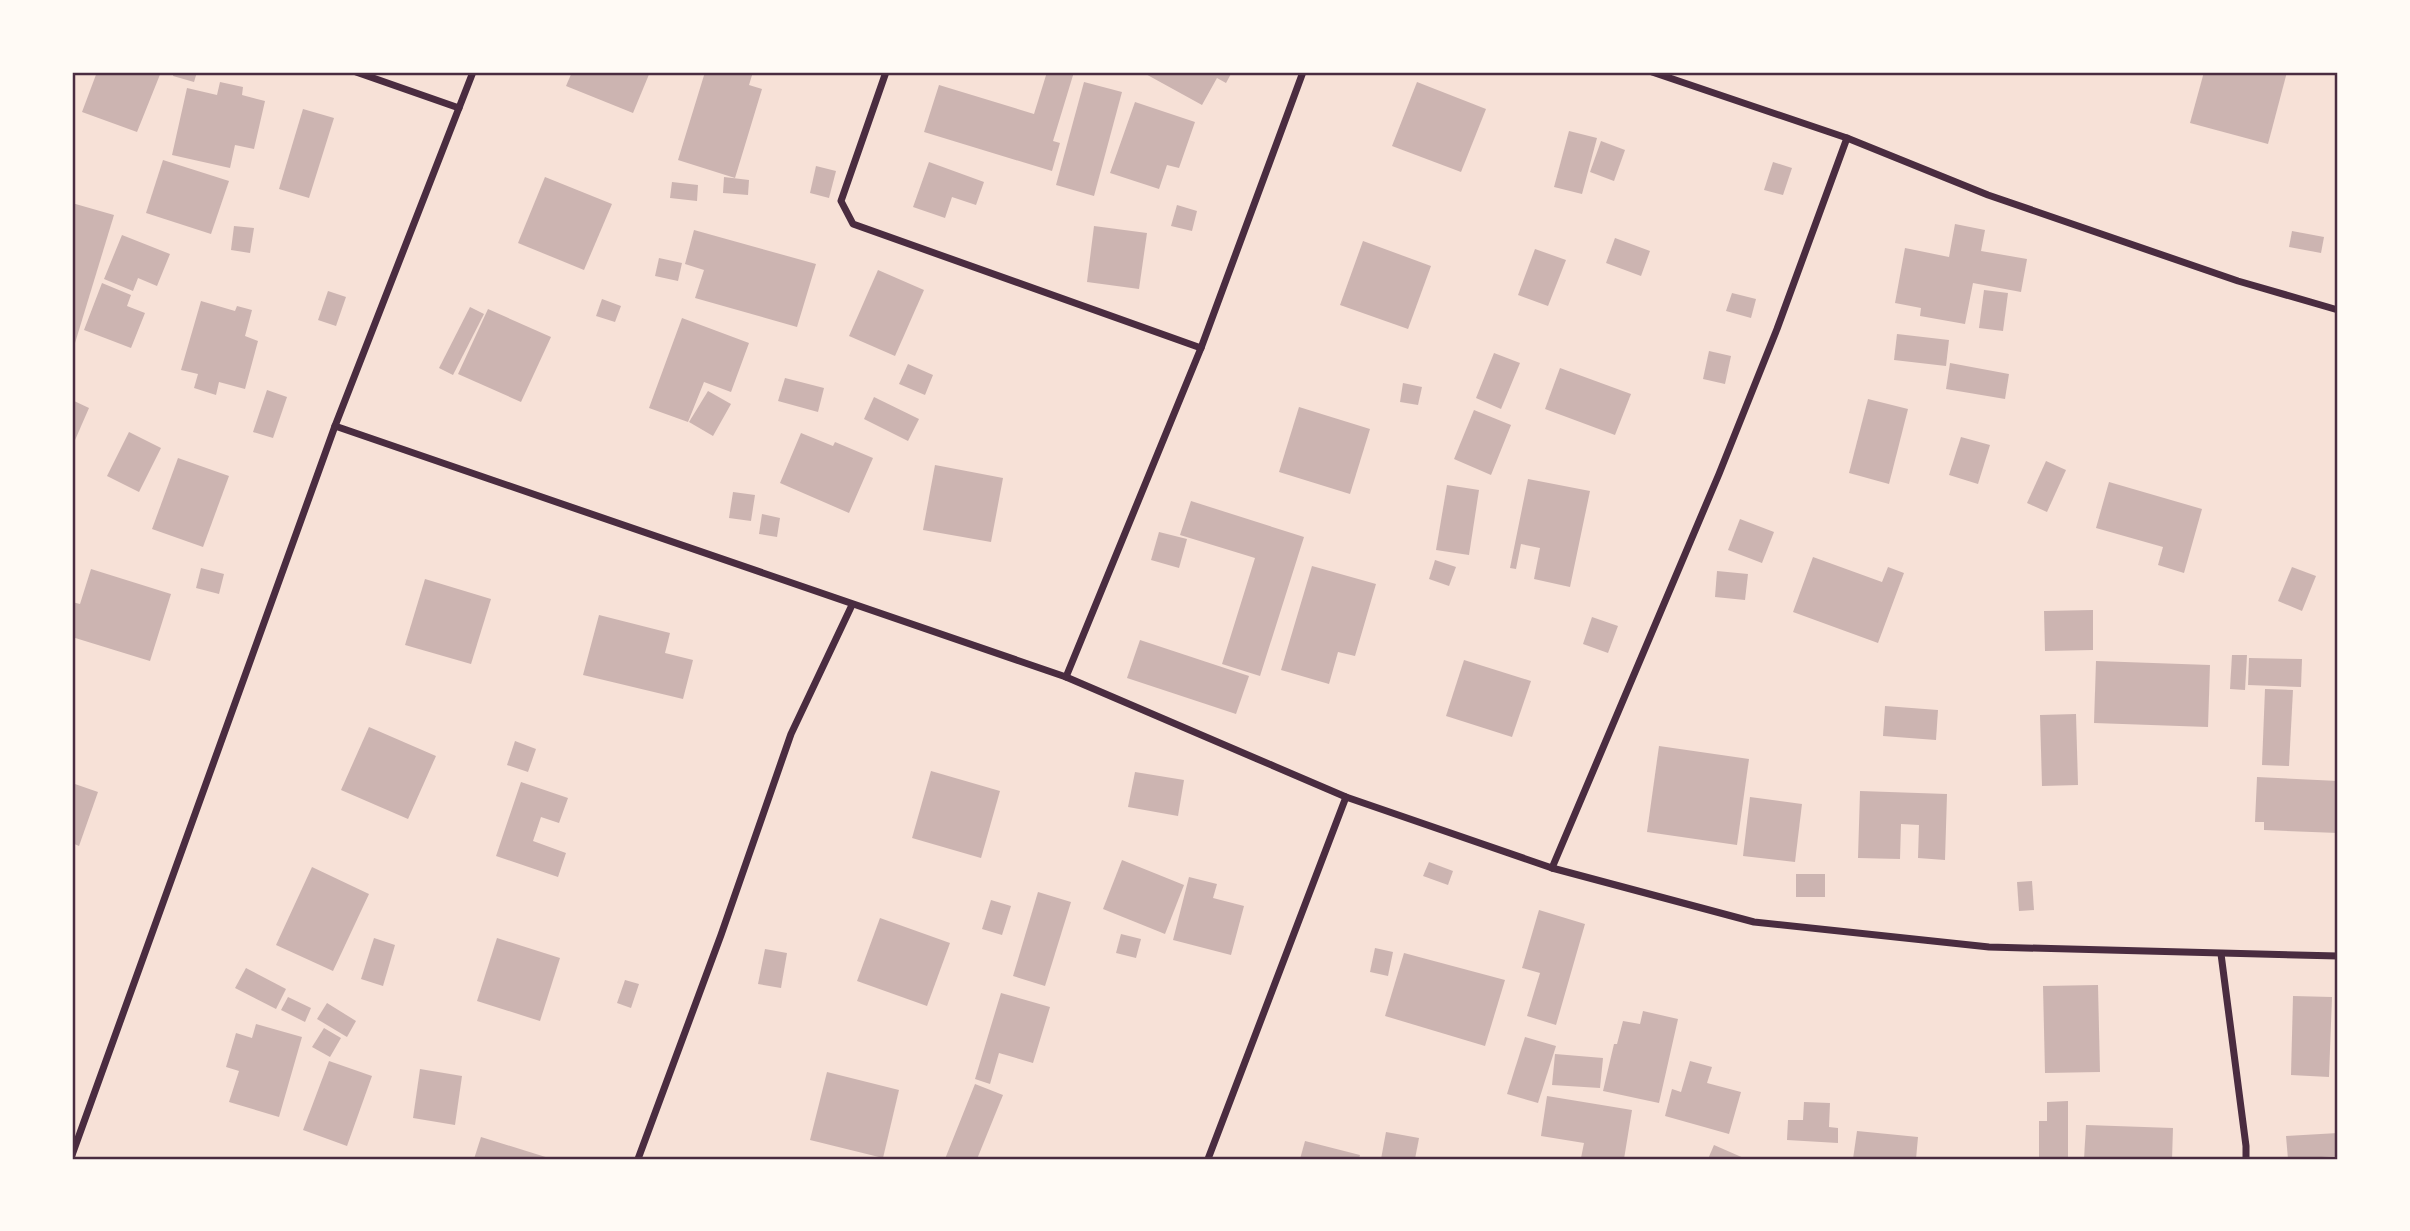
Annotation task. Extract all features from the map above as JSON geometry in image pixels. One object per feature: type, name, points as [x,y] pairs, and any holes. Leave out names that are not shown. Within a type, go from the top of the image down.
[{"type":"street","points":[[356,72],[458,108]]},
{"type":"street","points":[[72,1153],[335,426],[473,72]]},
{"type":"street","points":[[886,72],[841,201],[853,224],[1201,348]]},
{"type":"street","points":[[1066,677],[1201,348],[1303,72]]},
{"type":"street","points":[[1652,72],[1847,138],[1988,195],[2238,281],[2338,310]]},
{"type":"street","points":[[1552,868],[1720,474],[1847,138]]},
{"type":"street","points":[[335,426],[1066,677],[1346,797],[1552,868],[1754,922],[1989,947],[2338,956]]},
{"type":"street","points":[[638,1159],[721,935],[791,734],[852,605]]},
{"type":"street","points":[[1208,1159],[1346,797]]},
{"type":"street","points":[[2221,954],[2246,1159]]},
{"type":"building","points":[[97,72],[161,72],[137,132],[82,112]]},
{"type":"building","points":[[174,72],[197,72],[194,82],[173,76]]},
{"type":"building","points":[[572,72],[650,72],[633,113],[566,86]]},
{"type":"building","points":[[705,72],[753,72],[749,85],[762,89],[735,178],[678,160]]},
{"type":"building","points":[[1047,72],[1074,72],[1053,141],[1060,143],[1052,171],[924,132],[939,85],[1034,114]]},
{"type":"building","points":[[1142,72],[1232,72],[1226,83],[1217,78],[1202,105]]},
{"type":"building","points":[[2204,72],[2287,72],[2268,144],[2190,123]]},
{"type":"building","points":[[220,82],[243,87],[242,95],[265,101],[254,149],[235,145],[230,168],[172,155],[187,88],[217,95]]},
{"type":"building","points":[[1084,82],[1122,92],[1094,196],[1056,185]]},
{"type":"building","points":[[1417,82],[1486,109],[1461,172],[1392,146]]},
{"type":"building","points":[[1135,102],[1195,122],[1179,168],[1167,165],[1159,189],[1110,173]]},
{"type":"building","points":[[303,109],[334,118],[309,198],[279,189]]},
{"type":"building","points":[[1569,131],[1597,138],[1582,194],[1554,187]]},
{"type":"building","points":[[1601,141],[1625,150],[1614,181],[1590,172]]},
{"type":"building","points":[[163,160],[229,181],[211,234],[146,213]]},
{"type":"building","points":[[929,162],[984,182],[976,205],[952,197],[945,218],[913,207]]},
{"type":"building","points":[[1773,162],[1792,168],[1783,195],[1764,190]]},
{"type":"building","points":[[816,166],[836,171],[829,198],[810,193]]},
{"type":"building","points":[[545,177],[612,204],[584,270],[518,243]]},
{"type":"building","points":[[724,177],[749,180],[748,195],[723,193]]},
{"type":"building","points":[[672,182],[698,185],[697,201],[670,198]]},
{"type":"building","points":[[72,203],[114,215],[72,353]]},
{"type":"building","points":[[1177,205],[1197,211],[1192,231],[1171,226]]},
{"type":"building","points":[[1955,224],[1985,230],[1981,251],[2027,259],[2021,292],[1973,283],[1965,324],[1920,316],[1921,308],[1895,303],[1905,248],[1949,257]]},
{"type":"building","points":[[234,226],[254,228],[250,253],[231,250]]},
{"type":"building","points":[[1094,226],[1147,233],[1139,289],[1087,282]]},
{"type":"building","points":[[694,230],[816,264],[797,327],[695,298],[704,270],[685,264]]},
{"type":"building","points":[[2292,231],[2324,237],[2321,253],[2289,247]]},
{"type":"building","points":[[122,235],[170,254],[157,286],[138,278],[133,291],[104,279]]},
{"type":"building","points":[[1615,238],[1650,251],[1641,276],[1606,263]]},
{"type":"building","points":[[1363,241],[1431,266],[1408,329],[1340,305]]},
{"type":"building","points":[[1535,249],[1566,260],[1548,306],[1518,295]]},
{"type":"building","points":[[659,258],[682,263],[678,281],[655,276]]},
{"type":"building","points":[[878,270],[924,290],[895,356],[849,336]]},
{"type":"building","points":[[102,283],[131,295],[127,306],[145,313],[131,348],[84,330]]},
{"type":"building","points":[[1984,290],[2008,293],[2003,331],[1979,328]]},
{"type":"building","points":[[328,291],[346,297],[336,326],[318,320]]},
{"type":"building","points":[[1732,293],[1756,299],[1751,318],[1726,311]]},
{"type":"building","points":[[602,299],[621,306],[615,322],[596,316]]},
{"type":"building","points":[[201,301],[235,311],[237,306],[252,310],[245,336],[258,341],[245,389],[219,382],[216,395],[194,388],[198,374],[181,370]]},
{"type":"building","points":[[470,307],[484,314],[453,375],[439,368]]},
{"type":"building","points":[[488,309],[551,337],[521,402],[458,374]]},
{"type":"building","points":[[682,318],[749,343],[731,392],[704,382],[688,422],[649,408]]},
{"type":"building","points":[[1897,334],[1949,340],[1946,366],[1894,360]]},
{"type":"building","points":[[1709,351],[1731,356],[1725,384],[1703,379]]},
{"type":"building","points":[[1494,353],[1520,363],[1501,409],[1476,398]]},
{"type":"building","points":[[1950,363],[2009,374],[2005,399],[1946,389]]},
{"type":"building","points":[[908,364],[933,375],[925,395],[899,384]]},
{"type":"building","points":[[1560,368],[1631,394],[1615,435],[1545,409]]},
{"type":"building","points":[[785,378],[824,388],[818,412],[778,401]]},
{"type":"building","points":[[1403,383],[1422,387],[1418,405],[1400,402]]},
{"type":"building","points":[[267,390],[287,397],[273,438],[253,432]]},
{"type":"building","points":[[708,391],[731,404],[713,436],[689,422]]},
{"type":"building","points":[[874,397],[919,419],[908,441],[864,419]]},
{"type":"building","points":[[1868,399],[1908,409],[1889,484],[1849,473]]},
{"type":"building","points":[[72,400],[89,408],[72,447]]},
{"type":"building","points":[[1299,407],[1370,429],[1350,494],[1279,472]]},
{"type":"building","points":[[1474,410],[1511,425],[1491,475],[1454,459]]},
{"type":"building","points":[[129,432],[161,448],[139,492],[107,476]]},
{"type":"building","points":[[801,433],[833,446],[835,442],[873,458],[849,513],[780,483]]},
{"type":"building","points":[[1961,437],[1990,445],[1978,484],[1949,475]]},
{"type":"building","points":[[178,458],[229,476],[203,547],[152,529]]},
{"type":"building","points":[[2046,461],[2066,470],[2047,512],[2027,503]]},
{"type":"building","points":[[935,465],[1003,478],[991,542],[923,530]]},
{"type":"building","points":[[1528,479],[1590,491],[1570,587],[1534,579],[1540,548],[1521,544],[1516,569],[1510,568]]},
{"type":"building","points":[[2109,482],[2202,509],[2184,573],[2158,565],[2163,547],[2096,528]]},
{"type":"building","points":[[1447,485],[1479,490],[1469,555],[1436,550]]},
{"type":"building","points":[[733,492],[755,495],[751,521],[729,518]]},
{"type":"building","points":[[1191,501],[1304,537],[1260,676],[1222,664],[1255,558],[1180,535]]},
{"type":"building","points":[[762,514],[780,518],[777,537],[759,534]]},
{"type":"building","points":[[1740,519],[1774,532],[1762,563],[1728,550]]},
{"type":"building","points":[[1159,532],[1187,539],[1179,568],[1151,560]]},
{"type":"building","points":[[1813,557],[1882,582],[1888,567],[1904,573],[1878,643],[1793,612]]},
{"type":"building","points":[[1435,560],[1456,567],[1449,586],[1429,579]]},
{"type":"building","points":[[1312,566],[1376,584],[1355,656],[1338,652],[1329,684],[1281,670]]},
{"type":"building","points":[[2292,567],[2316,576],[2302,611],[2278,601]]},
{"type":"building","points":[[201,568],[224,574],[219,594],[196,588]]},
{"type":"building","points":[[91,569],[171,594],[150,661],[72,637],[72,602],[80,604]]},
{"type":"building","points":[[1717,571],[1748,574],[1745,600],[1715,597]]},
{"type":"building","points":[[425,579],[491,599],[471,664],[405,645]]},
{"type":"building","points":[[2093,610],[2093,650],[2045,651],[2044,611]]},
{"type":"building","points":[[599,615],[670,633],[665,653],[693,660],[683,699],[583,675]]},
{"type":"building","points":[[1592,617],[1618,626],[1608,653],[1583,644]]},
{"type":"building","points":[[1140,640],[1249,676],[1236,714],[1127,678]]},
{"type":"building","points":[[2232,655],[2247,655],[2245,690],[2230,689]]},
{"type":"building","points":[[2249,658],[2302,659],[2301,687],[2248,685]]},
{"type":"building","points":[[1464,660],[1531,681],[1512,737],[1446,716]]},
{"type":"building","points":[[2096,661],[2210,665],[2208,727],[2094,723]]},
{"type":"building","points":[[2265,689],[2293,690],[2289,766],[2262,765]]},
{"type":"building","points":[[1885,706],[1938,710],[1936,740],[1883,736]]},
{"type":"building","points":[[2076,714],[2078,785],[2042,786],[2040,715]]},
{"type":"building","points":[[369,727],[436,756],[408,819],[341,790]]},
{"type":"building","points":[[515,741],[536,749],[528,772],[507,765]]},
{"type":"building","points":[[1659,746],[1749,759],[1737,845],[1647,832]]},
{"type":"building","points":[[931,771],[1000,791],[981,858],[912,838]]},
{"type":"building","points":[[1135,772],[1184,780],[1178,816],[1128,807]]},
{"type":"building","points":[[2257,777],[2338,781],[2338,833],[2264,830],[2264,822],[2255,822]]},
{"type":"building","points":[[521,782],[568,798],[559,823],[541,817],[533,841],[566,853],[558,877],[496,856]]},
{"type":"building","points":[[72,783],[98,792],[79,846],[72,843]]},
{"type":"building","points":[[1860,791],[1947,794],[1945,860],[1918,858],[1919,825],[1901,824],[1900,859],[1858,858]]},
{"type":"building","points":[[1750,797],[1802,804],[1795,862],[1743,856]]},
{"type":"building","points":[[1122,860],[1184,885],[1165,934],[1103,909]]},
{"type":"building","points":[[1429,862],[1453,871],[1448,885],[1423,876]]},
{"type":"building","points":[[312,867],[369,894],[333,971],[276,945]]},
{"type":"building","points":[[1796,874],[1825,874],[1825,897],[1796,897]]},
{"type":"building","points":[[1189,877],[1217,884],[1213,898],[1244,906],[1231,955],[1173,940]]},
{"type":"building","points":[[2032,881],[2034,910],[2019,911],[2017,882]]},
{"type":"building","points":[[1038,892],[1071,902],[1045,986],[1013,976]]},
{"type":"building","points":[[991,900],[1011,906],[1002,935],[982,929]]},
{"type":"building","points":[[1539,910],[1585,924],[1556,1025],[1527,1016],[1540,973],[1522,968]]},
{"type":"building","points":[[880,918],[950,943],[927,1006],[857,981]]},
{"type":"building","points":[[1121,934],[1141,939],[1136,958],[1116,953]]},
{"type":"building","points":[[374,938],[395,945],[383,986],[361,979]]},
{"type":"building","points":[[497,938],[560,958],[540,1021],[477,1001]]},
{"type":"building","points":[[1375,948],[1393,952],[1388,976],[1370,972]]},
{"type":"building","points":[[765,949],[787,953],[781,988],[758,984]]},
{"type":"building","points":[[1404,953],[1505,980],[1485,1046],[1385,1016]]},
{"type":"building","points":[[246,968],[286,989],[276,1009],[235,988]]},
{"type":"building","points":[[625,980],[639,984],[631,1008],[617,1003]]},
{"type":"building","points":[[2098,985],[2100,1072],[2045,1073],[2043,986]]},
{"type":"building","points":[[1001,993],[1050,1007],[1033,1063],[999,1053],[990,1084],[975,1079]]},
{"type":"building","points":[[2293,996],[2332,997],[2329,1077],[2291,1075]]},
{"type":"building","points":[[288,997],[311,1008],[305,1022],[281,1010]]},
{"type":"building","points":[[327,1003],[356,1021],[347,1037],[317,1019]]},
{"type":"building","points":[[1643,1011],[1678,1019],[1659,1103],[1603,1091],[1614,1044],[1617,1044],[1623,1021],[1640,1024]]},
{"type":"building","points":[[256,1024],[302,1037],[279,1117],[229,1102],[239,1071],[226,1067],[236,1033],[252,1038]]},
{"type":"building","points":[[324,1028],[341,1038],[330,1057],[312,1047]]},
{"type":"building","points":[[1525,1037],[1556,1046],[1538,1103],[1507,1094]]},
{"type":"building","points":[[1555,1054],[1603,1058],[1600,1088],[1552,1085]]},
{"type":"building","points":[[329,1061],[372,1076],[347,1146],[303,1130]]},
{"type":"building","points":[[1690,1061],[1712,1067],[1707,1083],[1741,1092],[1729,1134],[1665,1116],[1672,1089],[1681,1092]]},
{"type":"building","points":[[420,1069],[462,1076],[455,1125],[413,1118]]},
{"type":"building","points":[[827,1072],[899,1090],[883,1158],[810,1140]]},
{"type":"building","points":[[975,1084],[1003,1095],[977,1159],[945,1159]]},
{"type":"building","points":[[1547,1096],[1632,1110],[1624,1159],[1581,1158],[1584,1143],[1541,1136]]},
{"type":"building","points":[[2068,1101],[2068,1159],[2039,1159],[2039,1121],[2047,1121],[2047,1102]]},
{"type":"building","points":[[1804,1102],[1830,1103],[1829,1127],[1838,1128],[1838,1143],[1787,1140],[1788,1120],[1803,1120]]},
{"type":"building","points":[[2086,1125],[2173,1128],[2172,1159],[2084,1159]]},
{"type":"building","points":[[1857,1131],[1918,1137],[1916,1159],[1853,1159]]},
{"type":"building","points":[[1386,1132],[1419,1138],[1415,1159],[1381,1159]]},
{"type":"building","points":[[2338,1133],[2338,1156],[2288,1159],[2286,1136]]},
{"type":"building","points":[[481,1137],[552,1159],[474,1159]]},
{"type":"building","points":[[1305,1141],[1360,1155],[1359,1159],[1300,1159]]},
{"type":"building","points":[[1714,1145],[1746,1159],[1708,1159]]}]
